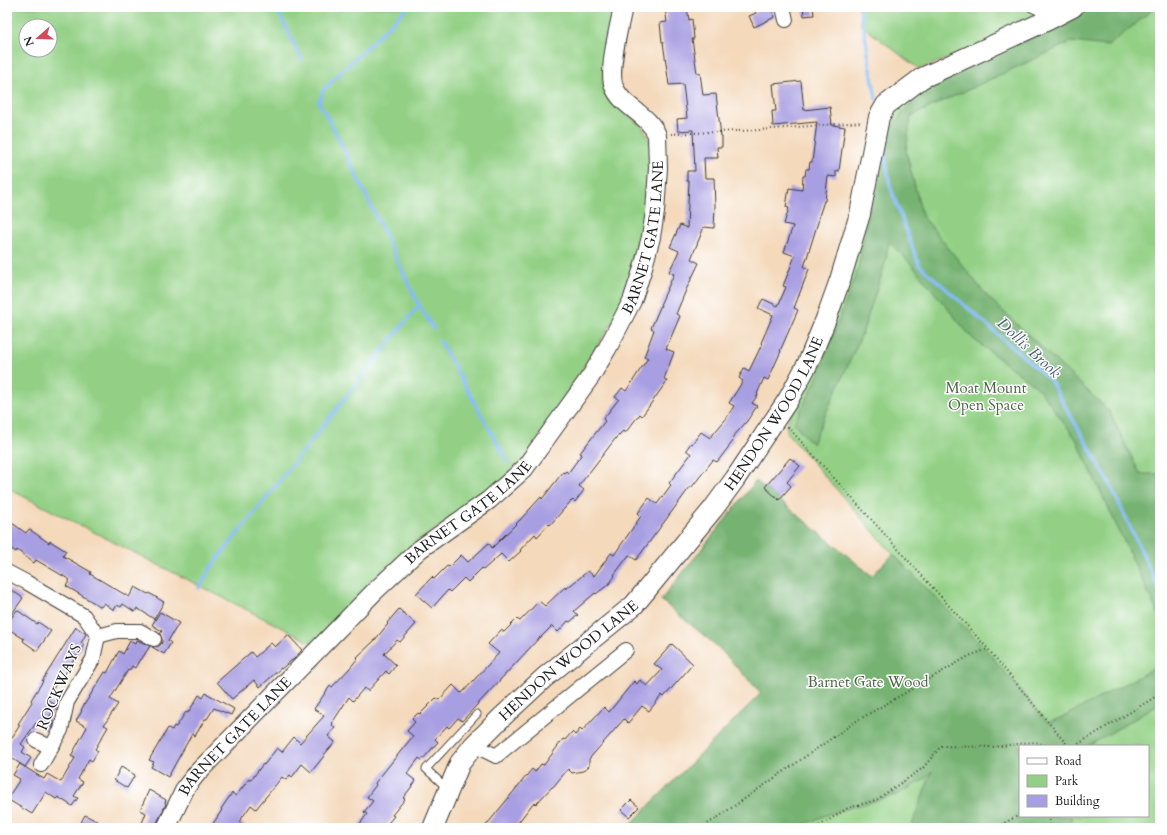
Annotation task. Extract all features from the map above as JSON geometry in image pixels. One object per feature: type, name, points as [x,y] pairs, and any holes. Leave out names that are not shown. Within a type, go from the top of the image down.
[{"type":"main road","name":"HENDON WOOD LANE","points":[[432,828],[460,763],[474,745],[544,678],[634,605],[713,509],[777,417],[808,363],[838,286],[860,214],[878,124],[886,105],[922,78],[1073,7]]},
{"type":"street","points":[[623,7],[614,52],[614,84],[618,94],[623,100],[650,122],[657,135]]},
{"type":"street","name":"BARNET GATE LANE","points":[[166,828],[186,787],[198,772],[397,570],[420,549],[489,500],[524,469],[591,376],[632,301],[644,264],[651,237],[655,212],[658,168],[657,135]]},
{"type":"street","name":"ROCKWAYS","points":[[7,572],[84,616],[98,636],[93,659],[67,702],[61,730],[41,764]]},
{"type":"street","points":[[98,636],[117,631],[140,631],[154,639]]},
{"type":"street","points":[[474,745],[496,756],[626,650]]},
{"type":"street","points":[[36,740],[50,748]]},
{"type":"lane","points":[[1030,7],[1047,16],[1054,17]]},
{"type":"lane","points":[[449,790],[426,769],[477,714]]},
{"type":"path","points":[[657,135],[760,130],[864,122]]},
{"type":"path","points":[[777,417],[786,425],[988,649],[1067,745]]},
{"type":"path","points":[[700,828],[717,818],[858,720],[969,656],[988,649]]},
{"type":"path","points":[[1077,745],[1160,694]]},
{"type":"path","points":[[816,828],[848,808],[876,800],[923,768],[941,746],[993,747],[1035,742],[1045,745]]},
{"type":"path","points":[[994,828],[1019,816]]},
{"type":"path","points":[[1049,817],[1050,828]]},
{"type":"green space","points":[[7,7],[615,7],[602,79],[604,91],[615,106],[642,126],[648,136],[652,150],[650,181],[642,242],[612,323],[526,457],[488,495],[411,545],[314,644],[7,488]]},
{"type":"green space","points":[[859,7],[1034,7],[1043,23],[919,69],[861,25]]},
{"type":"green space","name":"Moat Mount Open Space","points":[[1080,7],[1160,7],[1160,828],[627,828],[761,693],[718,647],[661,600],[756,481],[872,576],[893,554],[788,434],[786,425],[812,365],[886,105]]},
{"type":"green space","points":[[1080,7],[1156,7],[1108,46],[1071,42],[911,116],[906,151],[922,215],[988,297],[1109,411],[1140,474],[1160,474],[1160,618],[1076,439],[1038,388],[972,338],[911,264],[889,242],[885,264],[862,334],[812,444],[794,423],[815,383],[858,269],[875,177],[890,129],[927,83]]},
{"type":"green space","name":"Barnet Gate Wood","points":[[756,481],[872,576],[893,554],[983,646],[1048,723],[1069,714],[1160,665],[1160,704],[1090,745],[1019,745],[1019,817],[1071,817],[1071,828],[909,828],[911,827],[932,771],[925,779],[896,795],[829,814],[796,828],[627,828],[761,693],[718,647],[661,600]]},
{"type":"building","points":[[687,7],[689,20],[692,19],[694,39],[692,39],[697,73],[700,73],[703,95],[716,94],[722,136],[722,147],[717,147],[718,158],[704,158],[705,178],[714,178],[714,228],[704,227],[691,259],[699,263],[676,314],[680,316],[666,349],[674,352],[664,379],[667,381],[642,416],[640,414],[625,433],[623,431],[619,434],[581,483],[579,486],[584,490],[575,502],[573,500],[571,501],[550,525],[549,524],[537,537],[535,534],[520,550],[521,551],[509,562],[501,554],[483,570],[482,568],[468,582],[464,578],[450,592],[448,590],[432,608],[416,594],[432,577],[434,579],[461,555],[468,562],[489,543],[492,548],[541,497],[542,499],[563,472],[564,473],[566,471],[568,473],[582,454],[580,453],[605,421],[603,419],[619,399],[615,397],[622,388],[626,391],[648,358],[644,357],[654,330],[651,328],[674,274],[669,272],[679,251],[670,247],[680,225],[687,228],[689,181],[687,181],[687,171],[695,171],[693,130],[678,131],[677,119],[687,118],[683,84],[669,85],[662,42],[660,23],[667,22],[665,8]]},
{"type":"building","points":[[753,7],[770,7],[775,17],[754,27],[749,16],[756,13]]},
{"type":"building","points":[[803,7],[813,7],[814,15],[804,16]]},
{"type":"building","points":[[801,81],[804,110],[830,107],[832,125],[845,127],[839,171],[836,171],[836,177],[828,176],[825,201],[818,219],[804,267],[809,269],[794,308],[798,310],[768,380],[764,378],[757,394],[758,395],[752,403],[757,406],[747,421],[732,438],[734,440],[717,462],[713,460],[691,488],[690,487],[636,560],[629,555],[609,584],[596,594],[595,593],[574,611],[578,615],[570,622],[568,621],[558,632],[552,626],[462,721],[458,718],[449,728],[447,726],[435,739],[438,742],[422,760],[419,758],[407,774],[416,781],[403,798],[405,799],[392,815],[394,816],[384,828],[357,828],[367,814],[364,812],[373,801],[367,797],[376,785],[375,783],[413,736],[407,731],[415,722],[412,719],[418,713],[420,714],[436,698],[439,700],[453,685],[462,693],[499,653],[488,644],[501,630],[504,632],[517,619],[520,621],[539,601],[545,606],[565,587],[566,589],[588,571],[594,576],[611,553],[614,555],[641,516],[638,513],[649,498],[657,504],[671,485],[669,483],[691,454],[686,450],[691,443],[692,444],[701,432],[710,438],[734,406],[729,403],[743,381],[739,378],[744,368],[749,371],[762,344],[761,343],[773,315],[758,308],[763,299],[778,306],[786,287],[783,286],[795,256],[784,252],[793,226],[784,224],[789,208],[786,207],[789,188],[802,190],[803,176],[805,176],[806,169],[809,169],[810,162],[812,162],[817,122],[773,126],[772,111],[776,111],[773,84]]},
{"type":"building","points":[[790,458],[800,466],[787,482],[791,486],[779,500],[765,487]]},
{"type":"building","points":[[12,523],[26,533],[29,529],[49,543],[50,541],[66,551],[63,556],[129,597],[135,587],[164,602],[154,619],[137,608],[135,612],[123,604],[121,607],[117,605],[114,610],[104,603],[101,607],[66,586],[70,580],[36,560],[34,563],[17,550],[16,552],[7,546],[7,530]]},
{"type":"building","points":[[10,589],[23,598],[7,621],[7,594]]},
{"type":"building","points":[[399,609],[416,624],[400,642],[397,640],[384,654],[396,665],[389,674],[386,671],[368,691],[364,688],[353,701],[349,697],[332,723],[332,726],[335,728],[328,736],[335,742],[311,772],[302,764],[292,777],[290,775],[286,780],[282,777],[256,809],[251,805],[239,822],[248,828],[210,828],[232,793],[236,796],[277,748],[282,752],[294,737],[300,743],[324,716],[314,709],[330,686],[332,687],[349,669],[358,658],[357,657],[374,641]]},
{"type":"building","points":[[17,610],[37,624],[38,622],[51,631],[37,651],[23,641],[24,639],[7,628],[7,624]]},
{"type":"building","points":[[160,612],[179,623],[168,641],[171,643],[164,654],[152,647],[159,646],[162,643],[160,634],[162,631],[152,625]]},
{"type":"building","points":[[76,627],[86,634],[81,643],[84,645],[62,678],[60,677],[47,699],[57,706],[49,717],[54,721],[50,732],[36,723],[21,744],[25,747],[22,752],[31,758],[25,767],[7,755],[7,745],[20,725],[18,724],[32,702],[31,700],[42,681]]},
{"type":"building","points":[[288,635],[302,650],[293,660],[281,668],[260,687],[254,680],[232,699],[217,682],[251,652],[255,657],[271,643],[275,647]]},
{"type":"building","points":[[137,640],[150,646],[135,668],[132,666],[129,671],[128,670],[110,699],[118,704],[104,725],[108,727],[95,749],[98,751],[92,761],[89,759],[78,779],[83,782],[74,796],[78,798],[72,806],[58,797],[56,799],[46,792],[32,814],[7,799],[20,779],[13,775],[20,764],[44,779],[47,774],[61,782],[75,758],[71,756],[87,727],[76,721],[82,711],[81,710],[105,672],[107,673],[119,651],[123,654],[130,641],[135,644]]},
{"type":"building","points":[[672,644],[693,664],[664,697],[662,695],[649,711],[642,706],[628,723],[624,719],[589,759],[589,766],[583,771],[572,773],[568,769],[536,804],[534,802],[514,828],[484,828],[532,769],[535,772],[541,764],[544,765],[563,739],[565,740],[572,732],[575,735],[580,729],[582,731],[604,707],[609,712],[634,681],[637,684],[640,680],[647,686],[662,670],[654,664]]},
{"type":"building","points":[[206,693],[234,709],[231,715],[214,708],[207,719],[205,719],[195,736],[192,734],[168,777],[151,767],[154,762],[149,760],[168,728],[172,730],[174,726],[176,727],[186,712],[188,713],[199,695],[203,698]]},
{"type":"building","points":[[121,767],[135,775],[127,788],[114,780]]},
{"type":"building","points":[[149,790],[166,800],[166,804],[156,828],[140,828],[146,813],[140,810]]},
{"type":"building","points":[[631,800],[639,807],[629,817],[621,810]]},
{"type":"building","points":[[85,815],[110,828],[78,828]]},
{"type":"waterway","points":[[276,7],[302,60]]},
{"type":"waterway","points":[[199,588],[213,565],[419,305],[332,125],[319,103],[323,90],[408,7]]},
{"type":"waterway","name":"Dollis Brook","points":[[860,7],[876,99]]},
{"type":"waterway","name":"Dollis Brook","points":[[883,143],[890,186],[919,265],[1050,380],[1109,482],[1160,591]]},
{"type":"waterway","points":[[419,305],[434,329]]},
{"type":"waterway","points":[[440,341],[508,462]]}]
